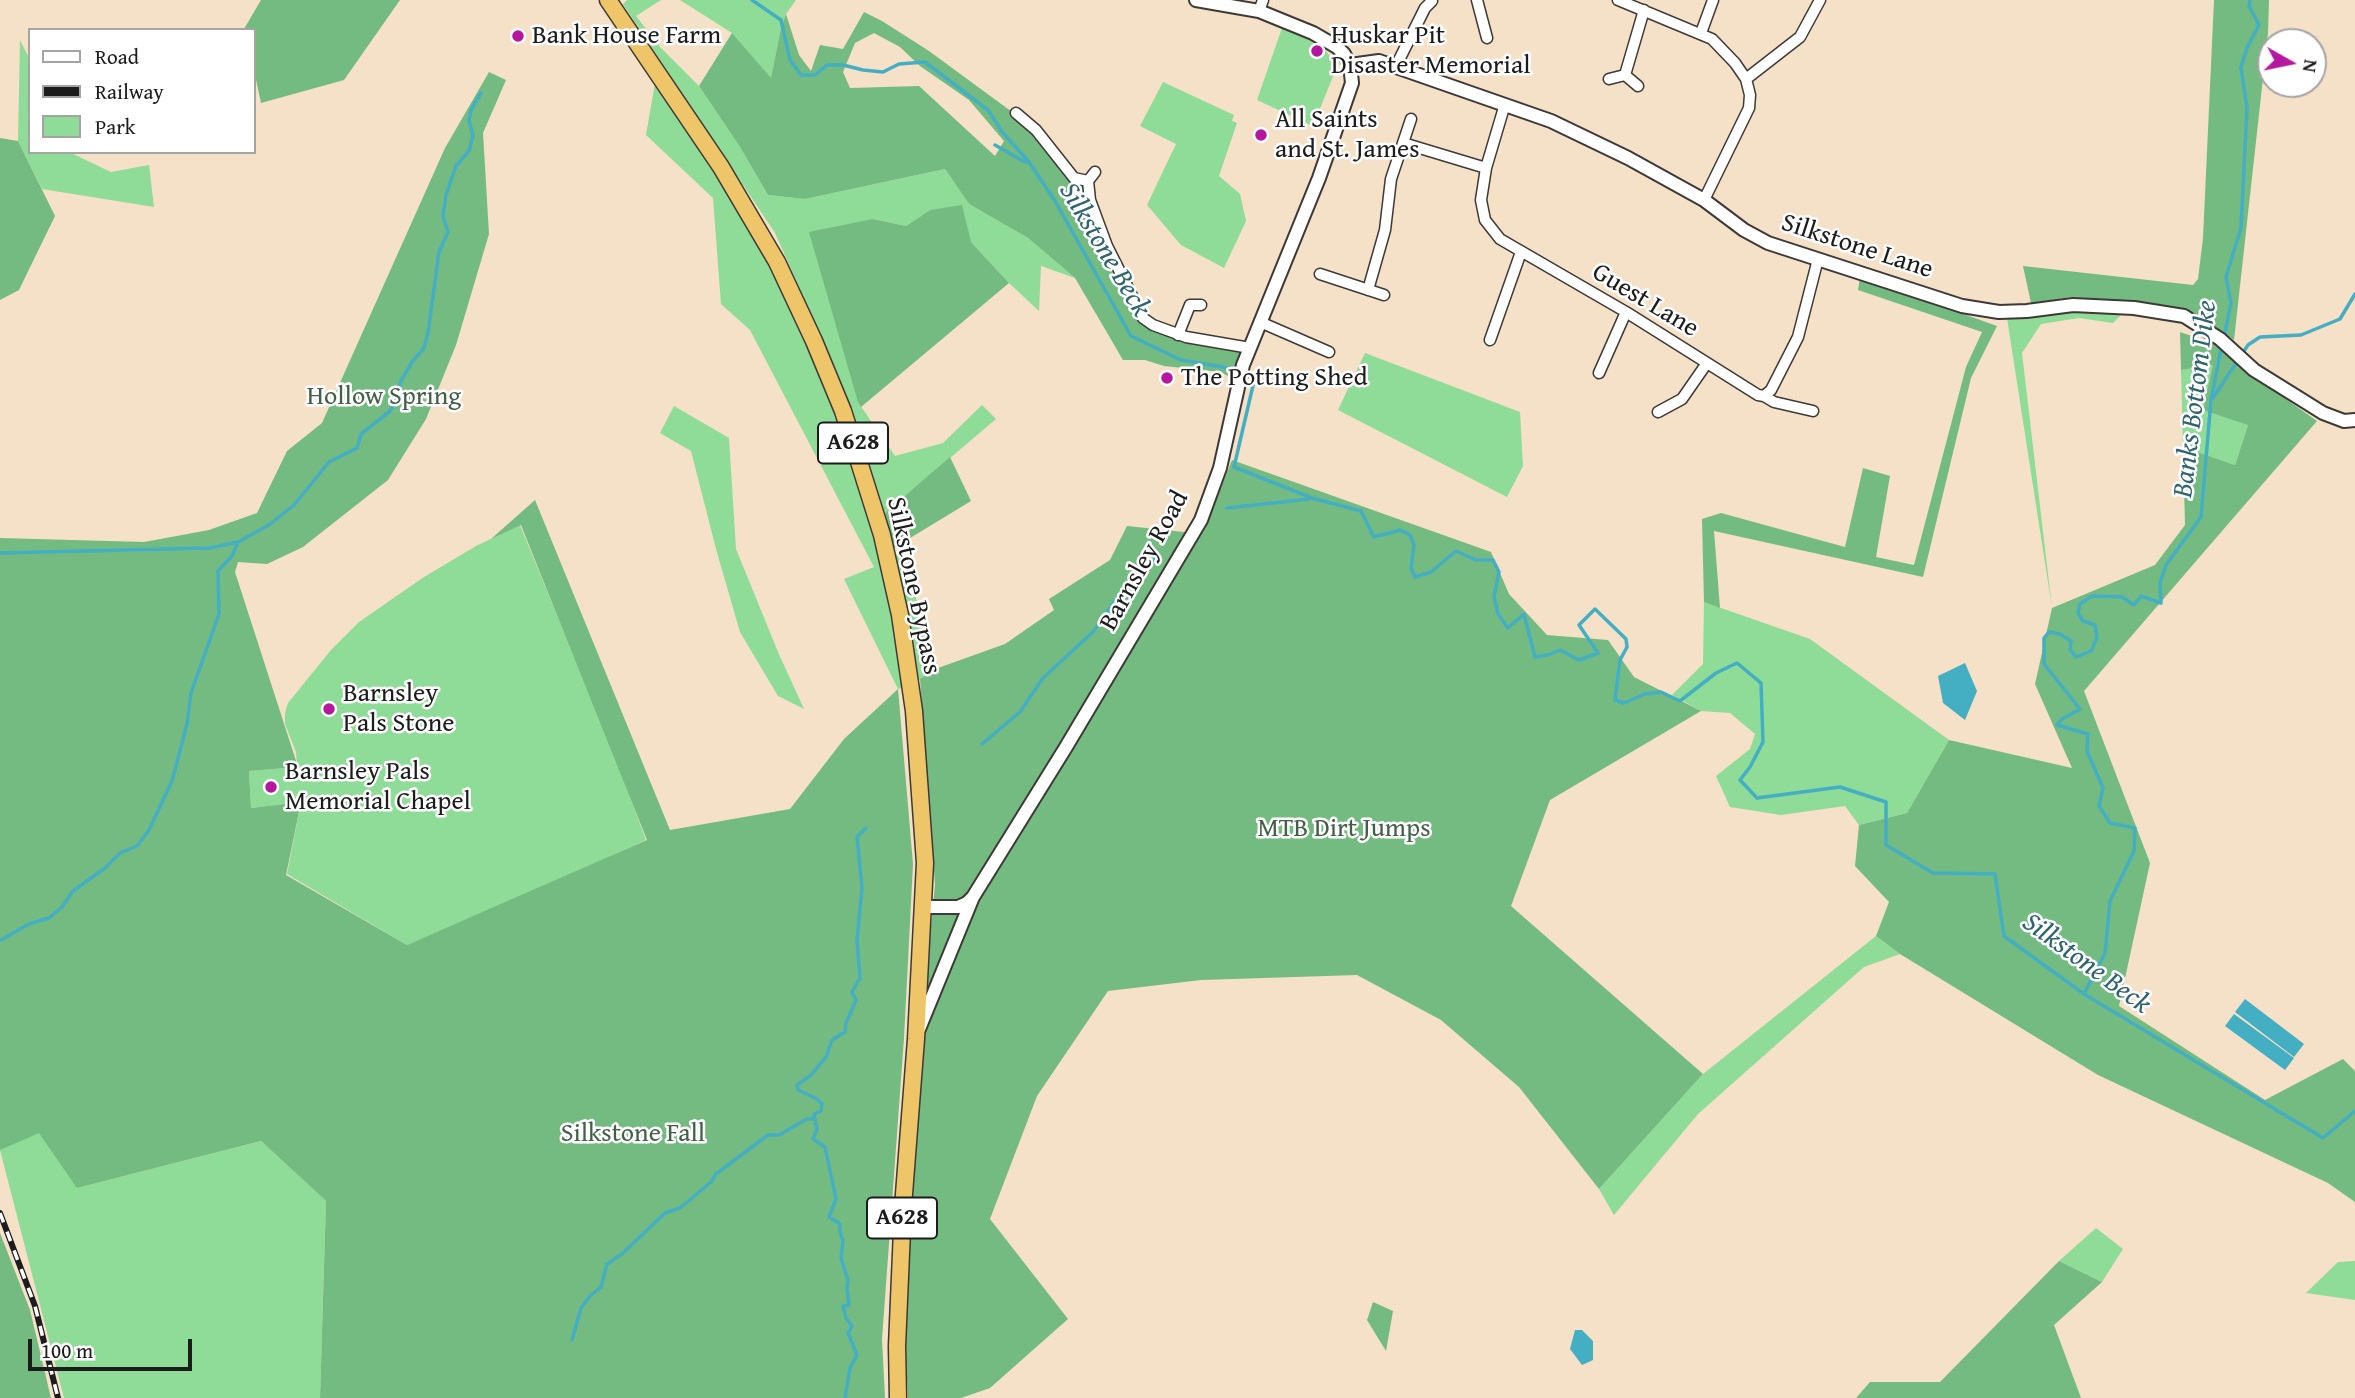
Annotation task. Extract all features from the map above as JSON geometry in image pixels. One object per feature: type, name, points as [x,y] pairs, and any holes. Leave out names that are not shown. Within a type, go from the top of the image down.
[{"type":"highway","name":"Silkstone Bypass","points":[[608,0],[721,167],[776,262],[814,341],[843,411],[882,535],[900,615],[916,737],[925,863],[916,1039]]},
{"type":"highway","name":"Barnsley Road","points":[[898,1398],[897,1346],[903,1207],[916,1039]]},
{"type":"street","points":[[1196,0],[1261,6],[1337,47],[1350,65]]},
{"type":"street","points":[[1396,66],[1425,8],[1433,0]]},
{"type":"street","points":[[1477,0],[1487,38]]},
{"type":"street","points":[[1618,0],[1701,33],[1722,47],[1746,79],[1750,95],[1749,108],[1704,200]]},
{"type":"street","points":[[1701,33],[1713,0]]},
{"type":"street","points":[[1746,79],[1800,37],[1819,0]]},
{"type":"street","points":[[1625,75],[1644,10]]},
{"type":"street","name":"Silkstone Lane","points":[[1350,65],[1379,61],[1551,121],[1629,158],[1704,200],[1757,237],[1962,306],[1999,312],[2073,305],[2134,308],[2183,316],[2220,338],[2254,370],[2323,413],[2344,421],[2355,420]]},
{"type":"street","name":"Barnsley Road","points":[[916,1039],[973,897],[1201,520],[1220,468],[1243,365],[1319,178],[1352,83],[1350,65]]},
{"type":"street","points":[[1609,79],[1625,75]]},
{"type":"street","points":[[1625,75],[1638,86]]},
{"type":"street","name":"Guest Lane","points":[[1505,104],[1486,168],[1481,200],[1485,220],[1500,239],[1626,312],[1758,395],[1774,402],[1809,410],[1806,396]]},
{"type":"street","points":[[1016,113],[1036,130],[1074,178],[1088,181]]},
{"type":"street","points":[[1368,290],[1385,230],[1391,179],[1411,120]]},
{"type":"street","points":[[1403,143],[1486,168]]},
{"type":"street","points":[[1095,172],[1088,181],[1090,200],[1107,246],[1143,318],[1153,326],[1178,335],[1250,348]]},
{"type":"street","points":[[1490,340],[1521,252]]},
{"type":"street","points":[[1764,396],[1771,390],[1798,337],[1818,259]]},
{"type":"street","points":[[1320,274],[1384,295]]},
{"type":"street","points":[[1178,335],[1191,304]]},
{"type":"street","points":[[1599,373],[1626,312]]},
{"type":"street","points":[[1260,322],[1329,352]]},
{"type":"street","points":[[1495,326],[1507,331]]},
{"type":"street","points":[[1604,360],[1615,366]]},
{"type":"street","points":[[1658,412],[1682,399],[1707,363]]},
{"type":"street","points":[[1671,405],[1678,415]]},
{"type":"street","points":[[923,907],[958,907],[973,897]]},
{"type":"green space","points":[[261,0],[400,0],[344,80],[261,103],[256,79],[256,28],[245,28]]},
{"type":"green space","points":[[627,0],[661,0],[636,16],[661,48],[699,86],[768,195],[805,199],[945,169],[969,204],[1028,238],[1075,278],[1041,266],[1039,311],[971,242],[930,210],[906,226],[873,219],[858,402],[895,456],[943,443],[982,405],[996,419],[885,513],[839,377],[775,233],[623,4]]},
{"type":"green space","points":[[680,0],[796,0],[786,14],[781,28],[771,79],[732,33]]},
{"type":"green space","points":[[2214,0],[2269,0],[2268,28],[2257,28],[2257,98],[2261,98],[2234,340],[2198,315],[2182,308],[2071,297],[2031,303],[2023,266],[2193,285],[2198,279],[2203,238]]},
{"type":"green space","points":[[864,12],[929,51],[1016,113],[1074,178],[1088,181],[1107,246],[1153,325],[1250,348],[1238,382],[1221,372],[1164,366],[1145,360],[1123,360],[1075,278],[1028,238],[969,204],[945,169],[805,199],[768,195],[699,86],[732,33],[771,78],[786,14],[799,55],[811,71],[820,45],[843,49]],"holes":[[[874,33],[900,47],[920,66],[969,100],[1004,141],[995,156],[919,86],[850,88],[843,72],[855,43]]]},
{"type":"green space","points":[[1283,25],[1311,39],[1326,51],[1335,63],[1336,69],[1313,126],[1257,100]]},
{"type":"green space","points":[[20,40],[28,56],[28,154],[73,154],[111,172],[149,165],[154,207],[42,189],[18,141]]},
{"type":"green space","name":"Silkstone Fall","points":[[489,72],[506,80],[483,133],[489,234],[456,345],[426,419],[388,480],[303,547],[267,564],[238,562],[235,572],[298,767],[249,771],[251,808],[301,802],[286,875],[407,945],[647,840],[521,525],[491,539],[535,500],[670,830],[790,809],[844,739],[898,689],[913,864],[904,1038],[882,1339],[885,1398],[320,1398],[326,1201],[261,1141],[77,1188],[39,1133],[0,1150],[0,538],[144,542],[209,530],[257,513],[287,451],[322,423],[445,148]]},
{"type":"green space","points":[[1163,82],[1234,115],[1232,121],[1237,123],[1219,176],[1240,194],[1246,221],[1224,268],[1181,245],[1147,205],[1176,144],[1140,126]]},
{"type":"green space","points":[[655,83],[718,172],[772,263],[840,419],[877,535],[904,561],[938,668],[910,686],[898,689],[844,579],[874,567],[750,330],[721,304],[713,198],[646,135]]},
{"type":"green space","points":[[0,138],[18,141],[55,216],[19,290],[0,300]]},
{"type":"green space","points":[[962,205],[971,242],[1009,283],[861,407],[809,232],[873,219],[906,226],[930,210]]},
{"type":"green space","points":[[1860,277],[1997,326],[1971,378],[1923,577],[1714,531],[1720,608],[1704,602],[1702,519],[1721,513],[1845,547],[1863,468],[1890,476],[1876,557],[1914,565],[1966,367],[1982,332],[1858,290]]},
{"type":"green space","points":[[2075,309],[2123,313],[2113,323],[2079,318],[2041,324],[2022,353],[2052,608],[2007,318],[2033,317]]},
{"type":"green space","points":[[2180,332],[2218,345],[2252,375],[2317,421],[2084,691],[2150,863],[2119,1006],[2265,1100],[2343,1059],[2355,1071],[2355,1202],[2328,1183],[2098,1075],[1900,954],[1876,936],[1889,902],[1855,866],[1859,825],[1907,813],[1949,740],[2072,768],[2035,684],[2052,608],[2155,565],[2185,525],[2183,447],[2235,465],[2248,425],[2203,410],[2213,365],[2181,370]]},
{"type":"green space","points":[[1365,353],[1520,412],[1523,466],[1507,497],[1338,410]]},
{"type":"green space","points":[[2213,365],[2248,425],[2235,465],[2183,447],[2181,370]]},
{"type":"green space","points":[[674,406],[729,438],[736,549],[804,709],[778,696],[740,632],[691,451],[660,433]]},
{"type":"green space","points":[[950,457],[971,501],[892,549],[885,513]]},
{"type":"green space","name":"MTB Dirt Jumps","points":[[1232,460],[1491,552],[1509,594],[1547,635],[1608,640],[1634,677],[1701,711],[1550,800],[1511,906],[1703,1074],[1599,1189],[1519,1087],[1441,1020],[1357,975],[1201,980],[1108,991],[1037,1096],[990,1219],[1068,1319],[990,1388],[961,1398],[908,1398],[905,1342],[911,1211],[926,977],[935,885],[920,679],[938,668],[1005,644],[1054,610],[1049,599],[1110,560],[1127,526],[1193,533],[1205,529]]},
{"type":"green space","points":[[520,525],[610,744],[646,840],[542,888],[407,945],[287,874],[301,802],[251,808],[249,771],[297,767],[296,752],[285,724],[288,703],[331,650],[359,622],[424,577],[476,546]]},
{"type":"green space","points":[[1704,602],[1810,639],[1949,740],[1907,813],[1859,825],[1845,806],[1781,815],[1730,807],[1716,776],[1750,749],[1755,734],[1730,713],[1701,711],[1672,695],[1703,664]]},
{"type":"green space","points":[[1876,936],[1900,954],[1864,967],[1698,1114],[1614,1215],[1599,1189],[1703,1074]]},
{"type":"green space","points":[[19,1109],[59,1112],[77,1188],[261,1141],[326,1201],[320,1398],[64,1398],[0,1150]]},
{"type":"green space","points":[[2096,1228],[2123,1249],[2102,1282],[2059,1261]]},
{"type":"green space","points":[[0,1233],[30,1310],[51,1398],[0,1398]]},
{"type":"green space","points":[[2059,1261],[2102,1282],[2054,1325],[2081,1398],[1856,1398],[1870,1382],[1940,1382]]},
{"type":"green space","points":[[2355,1261],[2355,1300],[2306,1293],[2338,1262]]},
{"type":"green space","points":[[1373,1302],[1393,1311],[1386,1351],[1367,1320]]},
{"type":"water","points":[[1965,663],[1977,691],[1965,720],[1943,703],[1938,676]]},
{"type":"water","points":[[2245,999],[2304,1044],[2294,1057],[2235,1012]]},
{"type":"water","points":[[2234,1014],[2294,1058],[2285,1070],[2225,1026]]},
{"type":"water","points":[[1575,1330],[1582,1330],[1593,1341],[1593,1360],[1582,1365],[1570,1349]]},
{"type":"waterway","name":"Silkstone Beck","points":[[752,0],[781,20],[790,60],[801,75],[815,75],[827,65],[883,72],[899,64],[925,62],[988,110],[1003,133],[1029,162],[1055,201],[1131,336],[1181,360],[1223,367],[1255,377],[1234,467],[1312,498],[1361,511],[1374,537],[1400,530],[1410,535],[1414,545],[1411,568],[1415,577],[1431,572],[1456,551],[1476,560],[1493,560],[1499,572],[1494,597],[1498,614],[1508,628],[1524,614],[1535,657],[1560,650],[1579,660],[1598,653],[1579,625],[1595,609],[1626,639],[1627,647],[1620,660],[1615,700],[1624,703],[1645,694],[1661,692],[1680,701],[1716,673],[1737,663],[1761,683],[1763,742],[1740,780],[1757,798],[1840,787],[1886,802],[1886,845],[1933,873],[1995,874],[2004,936],[2084,994],[2323,1138],[2355,1111]]},
{"type":"waterway","name":"Banks Bottom Dike","points":[[2224,337],[2231,303],[2226,277],[2241,228],[2247,108],[2241,67],[2259,25],[2249,6],[2250,0]]},
{"type":"waterway","points":[[1,940],[29,924],[49,918],[62,907],[73,891],[105,868],[120,853],[137,846],[149,830],[172,781],[187,724],[191,693],[219,614],[218,571],[232,556],[238,542],[269,525],[294,505],[329,462],[357,448],[361,434],[389,412],[396,402],[401,381],[424,348],[439,252],[448,232],[443,216],[446,195],[456,166],[469,151],[473,136],[469,120],[471,110],[481,93]]},
{"type":"waterway","points":[[995,145],[1029,162]]},
{"type":"waterway","points":[[2242,354],[2248,345],[2260,337],[2301,335],[2340,319],[2355,294]]},
{"type":"waterway","name":"Banks Bottom Dike","points":[[2084,994],[2105,953],[2110,901],[2134,851],[2135,828],[2110,823],[2099,806],[2103,788],[2087,751],[2088,734],[2057,725],[2080,709],[2044,664],[2044,638],[2049,632],[2060,634],[2071,641],[2070,649],[2076,657],[2091,651],[2097,638],[2095,625],[2083,621],[2078,613],[2080,604],[2092,596],[2122,597],[2134,605],[2141,596],[2161,603],[2160,583],[2166,565],[2201,517],[2211,400],[2222,345]]},
{"type":"waterway","points":[[2213,398],[2238,360]]},
{"type":"waterway","points":[[1227,508],[1309,499]]},
{"type":"waterway","points":[[0,553],[210,548],[238,542]]},
{"type":"waterway","points":[[982,744],[1020,712],[1043,678],[1093,632],[1129,581],[1156,558]]},
{"type":"waterway","points":[[845,1398],[850,1368],[857,1355],[848,1333],[852,1326],[846,1318],[843,1306],[849,1305],[848,1280],[841,1258],[843,1242],[840,1224],[829,1217],[836,1199],[825,1147],[813,1139],[817,1129],[814,1114],[821,1111],[822,1104],[798,1090],[797,1085],[810,1076],[826,1057],[832,1040],[845,1032],[856,1000],[852,992],[860,978],[857,940],[862,888],[857,837],[866,828]]},
{"type":"waterway","points":[[572,1340],[581,1308],[601,1287],[607,1264],[622,1254],[665,1213],[680,1208],[711,1182],[716,1174],[768,1135],[779,1135],[807,1119],[813,1119]]},
{"type":"railway","points":[[0,1213],[35,1306],[58,1398]]},
{"type":"place","name":"Bank House Farm","points":[[518,36]]},
{"type":"place","name":"Huskar Pit Disaster Memorial","points":[[1317,51]]},
{"type":"place","name":"All Saints and St. James","points":[[1261,135]]},
{"type":"place","name":"The Potting Shed","points":[[1167,378]]},
{"type":"place","name":"Barnsley Pals Stone","points":[[329,709]]},
{"type":"place","name":"Barnsley Pals Memorial Chapel","points":[[271,787]]},
{"type":"park label","name":"Hollow Spring","points":[[384,397]]}]
